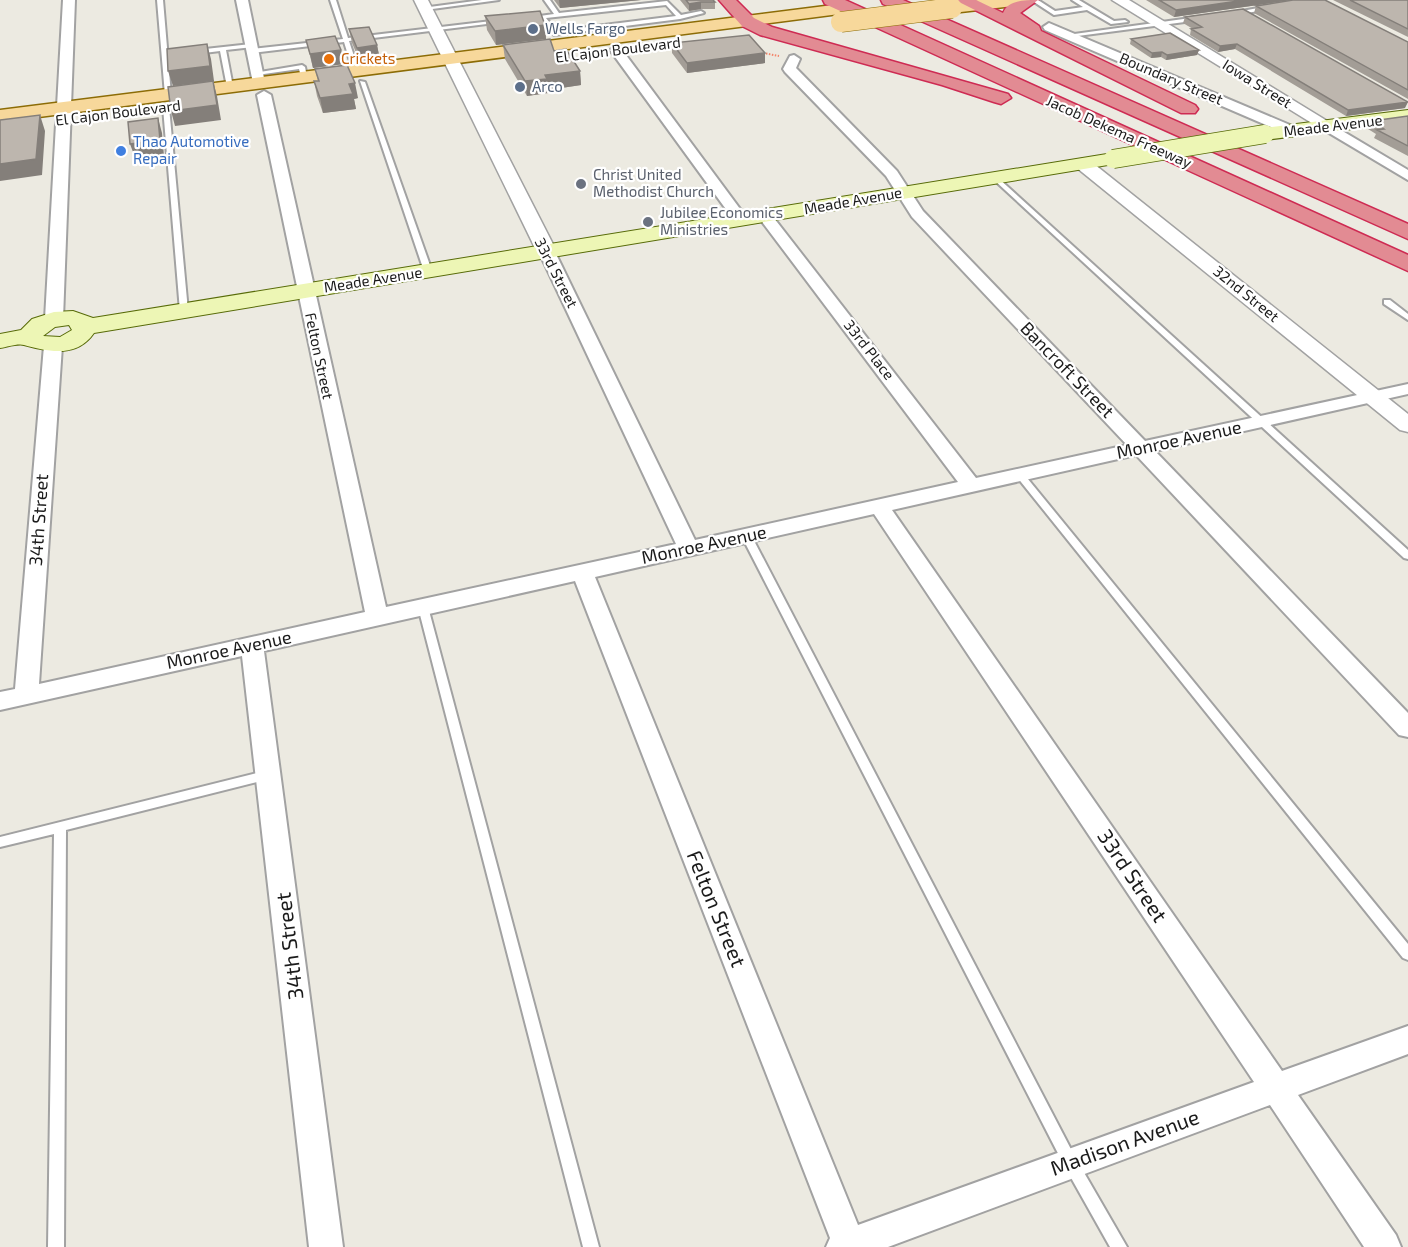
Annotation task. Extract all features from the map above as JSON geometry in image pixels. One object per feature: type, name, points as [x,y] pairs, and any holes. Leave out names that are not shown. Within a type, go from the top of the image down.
[{"type":"highway","points":[[727,0],[757,27],[977,90],[1271,201]]},
{"type":"highway","name":"Jacob Dekema Freeway","points":[[889,0],[1408,232]]},
{"type":"highway","points":[[1032,0],[1014,8],[1011,11],[1012,17],[1067,40],[1211,120],[1408,216]]},
{"type":"highway","points":[[964,5],[1067,40]]},
{"type":"highway","name":"Jacob Dekema Freeway","points":[[826,6],[1271,201],[1408,264]]},
{"type":"main road","name":"El Cajon Boulevard","points":[[167,101],[230,87],[616,50],[757,27],[826,6],[918,0]]},
{"type":"main road","name":"El Cajon Boulevard","points":[[452,65],[594,34],[653,27],[757,27],[841,22],[964,5],[1023,0]]},
{"type":"main road","name":"El Cajon Boulevard","points":[[0,116],[63,114],[167,101],[304,77],[359,76]]},
{"type":"main road","name":"El Cajon Boulevard","points":[[0,128],[63,114]]},
{"type":"main road","name":"Meade Avenue","points":[[85,327],[1265,134],[1408,116]]},
{"type":"main road","points":[[0,341],[30,336],[38,326],[54,319],[73,318],[84,323],[85,327],[78,337],[53,346],[38,344],[30,336]]},
{"type":"street","points":[[54,319],[69,0]]},
{"type":"street","name":"Felton Street","points":[[242,0],[377,617]]},
{"type":"street","name":"Iowa Street","points":[[1119,0],[1401,173]]},
{"type":"street","name":"33rd Street","points":[[423,4],[547,252],[689,548]]},
{"type":"street","name":"Boundary Street","points":[[1049,27],[1067,40],[1292,131]]},
{"type":"street","points":[[616,50],[741,220]]},
{"type":"street","name":"Bancroft Street","points":[[794,59],[789,69],[892,174],[917,214],[1408,728]]},
{"type":"street","name":"32nd Street","points":[[1083,164],[1408,425]]},
{"type":"street","name":"33rd Place","points":[[765,216],[971,486]]},
{"type":"street","name":"34th Street","points":[[26,695],[53,346]]},
{"type":"street","name":"Monroe Avenue","points":[[0,701],[1408,389]]},
{"type":"street","name":"33rd Street","points":[[879,506],[1384,1247]]},
{"type":"street","name":"Felton Street","points":[[582,572],[847,1246]]},
{"type":"street","name":"34th Street","points":[[252,645],[326,1247]]},
{"type":"street","name":"Madison Avenue","points":[[847,1246],[1070,1162],[1408,1040]]},
{"type":"lane","points":[[160,0],[184,311]]},
{"type":"lane","points":[[333,0],[345,40],[428,271]]},
{"type":"lane","points":[[423,4],[496,0]]},
{"type":"lane","points":[[547,0],[558,15]]},
{"type":"lane","points":[[1032,0],[1053,13],[1089,8]]},
{"type":"lane","points":[[1075,0],[1113,24]]},
{"type":"lane","points":[[516,20],[668,1],[680,17]]},
{"type":"lane","points":[[636,6],[653,27]]},
{"type":"lane","points":[[1223,15],[1276,7]]},
{"type":"lane","points":[[606,10],[618,25]]},
{"type":"lane","points":[[1244,12],[1254,18]]},
{"type":"lane","points":[[577,13],[594,34]]},
{"type":"lane","points":[[543,16],[554,33],[594,34],[618,25],[653,27],[680,17],[701,13]]},
{"type":"lane","points":[[1067,40],[1113,24],[1202,18]]},
{"type":"lane","points":[[188,53],[345,40],[506,21]]},
{"type":"lane","points":[[1067,40],[1155,22]]},
{"type":"lane","points":[[223,49],[230,87]]},
{"type":"lane","points":[[165,56],[176,55]]},
{"type":"lane","points":[[995,178],[1408,556]]},
{"type":"lane","points":[[1387,302],[1408,318]]},
{"type":"lane","points":[[1020,475],[1408,954]]},
{"type":"lane","points":[[746,536],[1070,1162],[1119,1247]]},
{"type":"lane","points":[[423,607],[591,1247]]},
{"type":"lane","points":[[0,842],[269,775]]},
{"type":"lane","points":[[56,1247],[60,828]]},
{"type":"path","points":[[761,52],[794,59]]},
{"type":"building","points":[[686,0],[713,0],[715,2],[689,4]]},
{"type":"building","points":[[1159,0],[1245,0],[1176,10]]},
{"type":"building","points":[[1293,0],[1325,0],[1408,42],[1408,90],[1256,6]]},
{"type":"building","points":[[1350,0],[1408,0],[1408,29]]},
{"type":"building","points":[[1243,9],[1408,102],[1348,110],[1237,44],[1220,46],[1191,29],[1202,27],[1185,17]]},
{"type":"building","points":[[540,11],[545,25],[495,31],[485,16]]},
{"type":"building","points":[[369,27],[377,45],[357,48],[349,29]]},
{"type":"building","points":[[1170,33],[1199,50],[1167,55],[1162,52],[1152,53],[1131,39]]},
{"type":"building","points":[[749,35],[765,53],[687,63],[672,43]]},
{"type":"building","points":[[335,36],[341,50],[310,54],[306,40]]},
{"type":"building","points":[[550,39],[554,51],[566,49],[580,71],[545,75],[547,79],[525,81],[503,45]]},
{"type":"building","points":[[207,44],[210,66],[168,71],[167,49]]},
{"type":"building","points":[[347,65],[355,83],[349,84],[353,94],[320,98],[314,81],[319,81],[315,69]]},
{"type":"building","points":[[213,81],[217,105],[171,111],[168,87]]},
{"type":"building","points":[[40,115],[36,159],[0,164],[0,120]]},
{"type":"building","points":[[1408,116],[1408,146],[1377,130],[1384,129],[1372,121]]},
{"type":"building","points":[[158,118],[160,140],[130,144],[128,122]]},
{"type":"place","name":"Wells Fargo","points":[[533,29]]},
{"type":"place","name":"Crickets","points":[[329,59]]},
{"type":"place","name":"Arco","points":[[520,87]]},
{"type":"place","name":"Thao Automotive Repair","points":[[121,151]]},
{"type":"place","name":"Christ United Methodist Church","points":[[581,184]]},
{"type":"place","name":"Jubilee Economics Ministries","points":[[648,222]]}]
